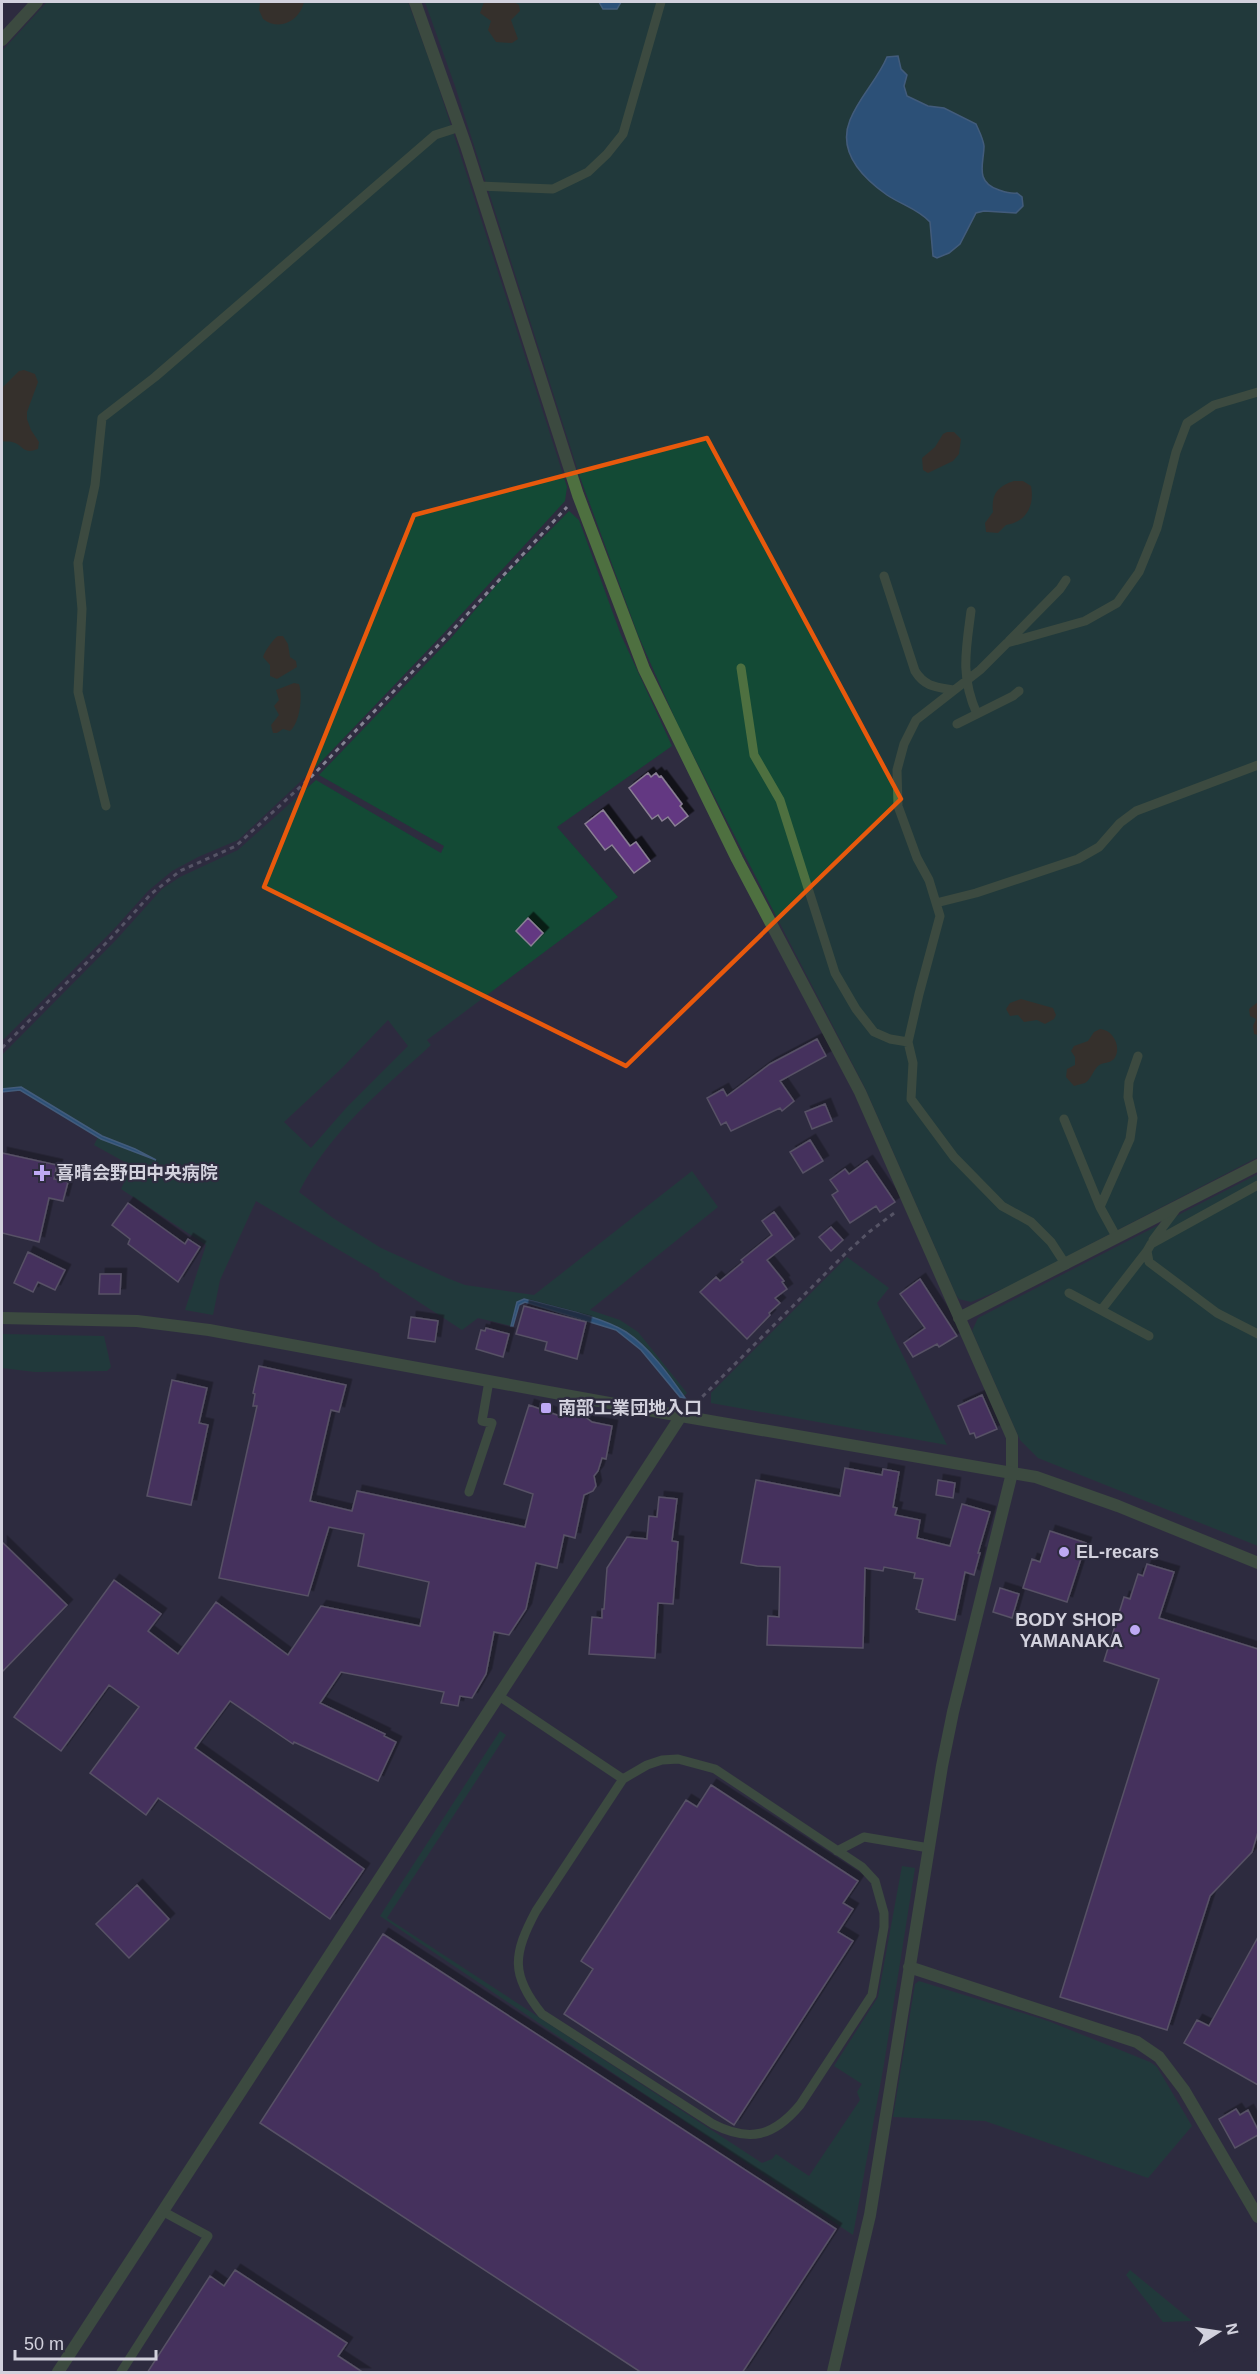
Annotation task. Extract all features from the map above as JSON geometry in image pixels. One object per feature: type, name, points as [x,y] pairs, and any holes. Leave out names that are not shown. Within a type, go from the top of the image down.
[{"type":"street","points":[[2,40],[37,2]]},
{"type":"street","points":[[415,2],[460,127],[578,495],[644,669],[737,859],[860,1092],[1012,1437],[1012,1473],[953,1712],[909,1967],[870,2215],[833,2373]]},
{"type":"street","points":[[959,1318],[1258,1165]]},
{"type":"street","points":[[2,1318],[118,1319],[153,1322],[1036,1477],[1118,1506],[1258,1563]]},
{"type":"street","points":[[58,2373],[681,1416]]},
{"type":"street","points":[[909,1967],[1137,2042],[1160,2057],[1184,2090],[1258,2217]]},
{"type":"lane","points":[[479,186],[553,189],[588,172],[607,154],[623,134],[661,2]]},
{"type":"lane","points":[[106,806],[78,692],[82,609],[78,563],[95,485],[102,418],[155,377],[435,135],[460,127]]},
{"type":"lane","points":[[1007,643],[1085,621],[1117,603],[1139,572],[1157,528],[1176,452],[1187,423],[1214,405],[1258,392]]},
{"type":"lane","points":[[884,576],[915,671],[922,682],[931,687],[954,690]]},
{"type":"lane","points":[[1065,580],[1060,589],[980,670],[916,720],[904,744],[897,770],[898,806],[917,858],[929,880],[940,916],[908,1042],[913,1063],[910,1099],[954,1157],[1002,1206],[1031,1222],[1050,1242],[1066,1265]]},
{"type":"lane","points":[[971,611],[964,664],[966,681],[977,714]]},
{"type":"lane","points":[[741,668],[754,755],[780,801],[835,973],[856,1010],[874,1032],[890,1039],[908,1042]]},
{"type":"lane","points":[[957,723],[1019,691]]},
{"type":"lane","points":[[936,903],[976,893],[1078,860],[1099,847],[1120,822],[1136,811],[1258,765]]},
{"type":"lane","points":[[1100,1207],[1130,1139],[1133,1118],[1128,1096],[1129,1082],[1138,1056]]},
{"type":"lane","points":[[1064,1119],[1100,1207],[1117,1238]]},
{"type":"lane","points":[[1149,1247],[1258,1185]]},
{"type":"lane","points":[[1102,1309],[1179,1206]]},
{"type":"lane","points":[[1149,1247],[1149,1262],[1217,1313],[1258,1334]]},
{"type":"lane","points":[[1069,1293],[1149,1336]]},
{"type":"lane","points":[[469,1492],[492,1423],[482,1421],[489,1381]]},
{"type":"lane","points":[[499,1696],[623,1779]]},
{"type":"lane","points":[[678,1759],[715,1769],[862,1867],[875,1881],[882,1899],[884,1927],[872,1995],[800,2105],[791,2116],[775,2128],[753,2135],[732,2133],[713,2124],[542,2014],[525,1994],[520,1976],[519,1954],[524,1934],[536,1911],[623,1779],[634,1771],[662,1760],[678,1759]]},
{"type":"lane","points":[[837,1851],[864,1838],[929,1848]]},
{"type":"lane","points":[[121,2373],[208,2236],[164,2212]]},
{"type":"path","points":[[2,1048],[110,939],[151,894],[180,871],[236,846],[312,776],[448,635],[578,495]]},
{"type":"path","points":[[681,1416],[699,1401],[844,1254],[908,1203]]},
{"type":"highlighted area","points":[[707,438],[901,799],[626,1066],[264,887],[414,515]]},
{"type":"green space","points":[[47,2],[408,2],[434,73],[567,487],[565,501],[444,633],[316,767],[238,840],[172,871],[148,891],[113,930],[2,1039],[2,51]]},
{"type":"green space","points":[[425,2],[1258,2],[1258,1157],[1010,1286],[971,1302],[959,1299],[956,1295],[865,1088],[680,730],[638,635],[580,477],[455,86]]},
{"type":"green space","points":[[569,511],[579,520],[621,635],[672,746],[557,827],[618,897],[427,1040],[431,1045],[358,1112],[341,1131],[299,1192],[333,1218],[381,1248],[447,1278],[465,1285],[534,1295],[692,1171],[718,1207],[590,1310],[620,1320],[638,1332],[687,1393],[684,1396],[639,1342],[614,1326],[584,1315],[524,1299],[517,1302],[511,1326],[478,1318],[462,1330],[379,1276],[380,1274],[256,1201],[220,1280],[213,1315],[185,1310],[206,1245],[121,1189],[132,1166],[94,1145],[98,1137],[156,1160],[102,1136],[21,1087],[2,1089],[2,1055],[116,940],[162,889],[180,877],[238,850],[316,780],[441,853],[444,846],[319,775],[451,638],[500,581]],"holes":[[[388,1020],[408,1046],[347,1107],[311,1148],[284,1122],[342,1068]]]},
{"type":"green space","points":[[1258,1174],[1258,1546],[1038,1458],[1020,1440],[972,1331],[978,1318]]},
{"type":"green space","points":[[847,1257],[889,1288],[877,1303],[947,1445],[711,1403],[711,1393]]},
{"type":"green space","points":[[2,1334],[104,1336],[111,1367],[107,1371],[35,1372],[2,1368]]},
{"type":"green space","points":[[500,1731],[506,1735],[387,1918],[762,2163],[772,2159],[776,2154],[809,2176],[860,2100],[857,2092],[862,2084],[834,2066],[878,1997],[902,1866],[915,1868],[884,2064],[853,2235],[380,1916]]},
{"type":"green space","points":[[919,1981],[1048,2021],[1150,2062],[1157,2067],[1192,2126],[1148,2178],[985,2121],[893,2117],[915,1984]]},
{"type":"green space","points":[[1130,2270],[1192,2321],[1163,2322],[1126,2275]]},
{"type":"sand","points":[[260,2],[304,2],[294,19],[276,24],[263,19],[259,10]]},
{"type":"sand","points":[[484,2],[514,2],[519,5],[520,11],[511,20],[518,39],[512,43],[496,42],[488,30],[491,21],[480,13]]},
{"type":"sand","points":[[24,370],[35,374],[38,382],[27,412],[31,430],[39,442],[38,449],[33,451],[26,450],[16,443],[2,441],[2,388],[19,371]]},
{"type":"sand","points":[[947,432],[954,432],[961,439],[959,454],[953,461],[928,473],[923,470],[922,458]]},
{"type":"sand","points":[[1014,481],[1023,481],[1031,486],[1032,500],[1028,512],[1019,520],[1006,525],[998,533],[986,532],[985,523],[993,512],[996,492]]},
{"type":"sand","points":[[278,636],[283,636],[288,644],[290,657],[296,661],[297,667],[277,679],[270,676],[270,665],[263,657],[269,645]]},
{"type":"sand","points":[[294,683],[299,684],[301,695],[296,722],[290,731],[283,729],[273,733],[271,725],[279,715],[274,706],[279,700],[276,690]]},
{"type":"sand","points":[[1021,999],[1053,1008],[1056,1015],[1054,1019],[1045,1024],[1037,1020],[1024,1022],[1018,1015],[1010,1016],[1006,1009],[1010,1003]]},
{"type":"sand","points":[[1258,1002],[1258,1035],[1254,1034],[1253,1026],[1256,1019],[1250,1016],[1249,1009]]},
{"type":"sand","points":[[1100,1029],[1113,1036],[1117,1045],[1116,1055],[1112,1061],[1099,1065],[1085,1083],[1074,1086],[1066,1077],[1067,1069],[1075,1065],[1075,1057],[1071,1051],[1074,1046],[1088,1041],[1094,1032]]},
{"type":"water","points":[[599,2],[621,2],[617,9],[603,9]]},
{"type":"water","points":[[898,56],[901,69],[907,75],[904,86],[907,96],[928,106],[944,108],[976,124],[984,146],[982,171],[986,182],[991,187],[1017,193],[1022,197],[1023,206],[1016,213],[984,211],[976,213],[960,244],[949,253],[937,258],[933,256],[930,222],[869,181],[855,163],[847,143],[850,120],[858,104],[887,57]]},
{"type":"water","points":[[21,1087],[102,1136],[156,1160],[101,1139],[20,1090],[2,1092],[2,1089]]},
{"type":"water","points":[[524,1299],[604,1321],[626,1332],[651,1354],[685,1398],[680,1397],[641,1350],[616,1330],[525,1302],[519,1305],[513,1326],[511,1326],[517,1302]]},
{"type":"building","points":[[648,773],[651,777],[656,773],[659,777],[661,776],[682,804],[680,806],[688,816],[675,826],[668,817],[662,821],[658,815],[652,819],[629,788]]},
{"type":"building","points":[[603,810],[630,846],[636,842],[650,861],[634,873],[612,845],[605,850],[585,824]]},
{"type":"building","points":[[528,918],[543,933],[531,946],[516,931]]},
{"type":"building","points":[[817,1039],[826,1056],[780,1081],[794,1101],[782,1111],[780,1108],[731,1131],[726,1122],[721,1125],[707,1098],[723,1089],[727,1096],[770,1064]]},
{"type":"building","points":[[825,1104],[832,1121],[812,1129],[805,1112]]},
{"type":"building","points":[[810,1140],[823,1161],[803,1173],[790,1152]]},
{"type":"building","name":"喜晴会野田中央病院","points":[[2,1153],[57,1165],[54,1179],[68,1182],[63,1201],[49,1198],[39,1242],[2,1233]]},
{"type":"building","points":[[867,1161],[895,1202],[880,1212],[876,1206],[850,1223],[832,1195],[838,1191],[830,1180],[845,1169],[849,1174]]},
{"type":"building","points":[[128,1203],[185,1244],[188,1239],[200,1247],[178,1282],[128,1244],[130,1239],[112,1225]]},
{"type":"building","points":[[774,1212],[794,1239],[767,1260],[784,1281],[782,1282],[787,1289],[775,1298],[780,1303],[747,1339],[700,1292],[716,1277],[720,1281],[743,1262],[741,1260],[772,1235],[762,1221]]},
{"type":"building","points":[[831,1227],[843,1240],[831,1251],[819,1237]]},
{"type":"building","points":[[28,1252],[65,1270],[55,1290],[38,1282],[33,1292],[14,1283]]},
{"type":"building","points":[[100,1274],[121,1274],[120,1294],[99,1294]]},
{"type":"building","points":[[920,1279],[957,1336],[939,1347],[937,1344],[913,1357],[904,1343],[925,1328],[900,1294]]},
{"type":"building","points":[[524,1306],[586,1322],[577,1359],[545,1350],[547,1342],[516,1334]]},
{"type":"building","points":[[411,1317],[438,1321],[435,1342],[408,1338]]},
{"type":"building","points":[[486,1328],[509,1334],[503,1357],[476,1349],[481,1330],[485,1331]]},
{"type":"building","points":[[259,1366],[346,1385],[339,1412],[331,1410],[310,1501],[352,1511],[357,1491],[525,1527],[533,1494],[504,1484],[529,1405],[557,1415],[584,1416],[592,1422],[612,1426],[606,1459],[602,1458],[594,1476],[596,1486],[593,1491],[584,1495],[575,1538],[564,1535],[557,1568],[536,1563],[526,1609],[509,1635],[494,1632],[486,1674],[472,1698],[460,1696],[458,1706],[441,1703],[444,1692],[341,1672],[320,1703],[385,1734],[384,1736],[396,1742],[378,1781],[294,1742],[293,1744],[230,1701],[195,1748],[364,1869],[330,1919],[158,1798],[146,1815],[90,1773],[139,1707],[109,1685],[61,1751],[14,1717],[114,1580],[161,1614],[148,1631],[178,1654],[216,1602],[288,1655],[321,1606],[420,1626],[429,1582],[358,1566],[364,1534],[329,1527],[308,1596],[219,1578],[257,1406],[253,1406],[255,1394],[253,1393]]},
{"type":"building","points":[[172,1380],[207,1388],[199,1423],[208,1425],[191,1505],[147,1496]]},
{"type":"building","points":[[982,1395],[997,1429],[976,1438],[974,1433],[970,1434],[958,1406]]},
{"type":"building","points":[[845,1468],[882,1475],[883,1469],[899,1472],[893,1507],[897,1508],[895,1515],[920,1520],[917,1538],[950,1546],[962,1504],[990,1512],[974,1575],[965,1572],[955,1620],[919,1612],[916,1609],[923,1579],[914,1578],[915,1573],[884,1567],[883,1571],[865,1568],[863,1648],[767,1645],[768,1616],[779,1617],[780,1567],[741,1563],[756,1480],[840,1496]]},
{"type":"building","points":[[938,1480],[955,1483],[953,1498],[936,1495]]},
{"type":"building","points":[[659,1497],[677,1499],[672,1541],[678,1542],[673,1604],[658,1603],[655,1658],[589,1654],[592,1617],[602,1618],[602,1609],[604,1609],[607,1568],[627,1537],[647,1539],[649,1516],[657,1517]]},
{"type":"building","points":[[1050,1531],[1086,1543],[1067,1602],[1023,1588],[1032,1559],[1040,1562]]},
{"type":"building","points":[[2,1542],[67,1605],[2,1672]]},
{"type":"building","points":[[1147,1564],[1174,1572],[1159,1618],[1258,1649],[1258,1832],[1252,1852],[1210,1896],[1167,2030],[1060,1997],[1159,1679],[1104,1661],[1124,1597],[1130,1599],[1138,1574],[1143,1576]]},
{"type":"building","points":[[1000,1588],[1019,1594],[1012,1618],[993,1612]]},
{"type":"building","points":[[711,1785],[858,1881],[843,1903],[853,1909],[838,1932],[853,1941],[734,2125],[564,2014],[593,1969],[581,1961],[686,1800],[697,1807]]},
{"type":"building","points":[[137,1885],[169,1919],[129,1958],[96,1924]]},
{"type":"building","points":[[383,1934],[836,2229],[742,2373],[642,2373],[260,2123]]},
{"type":"building","points":[[1258,1937],[1258,2085],[1184,2043],[1197,2020],[1209,2026]]},
{"type":"building","points":[[1236,2109],[1240,2115],[1248,2110],[1258,2130],[1258,2135],[1235,2148],[1219,2119]]},
{"type":"building","points":[[235,2270],[347,2343],[338,2356],[364,2373],[147,2373],[210,2276],[224,2286]]},
{"type":"place","name":"喜晴会野田中央病院","points":[[42,1173]]},
{"type":"place","name":"南部工業団地入口","points":[[546,1408]]},
{"type":"place","name":"EL-recars","points":[[1064,1552]]},
{"type":"place","name":"BODY SHOP YAMANAKA","points":[[1135,1630]]}]
